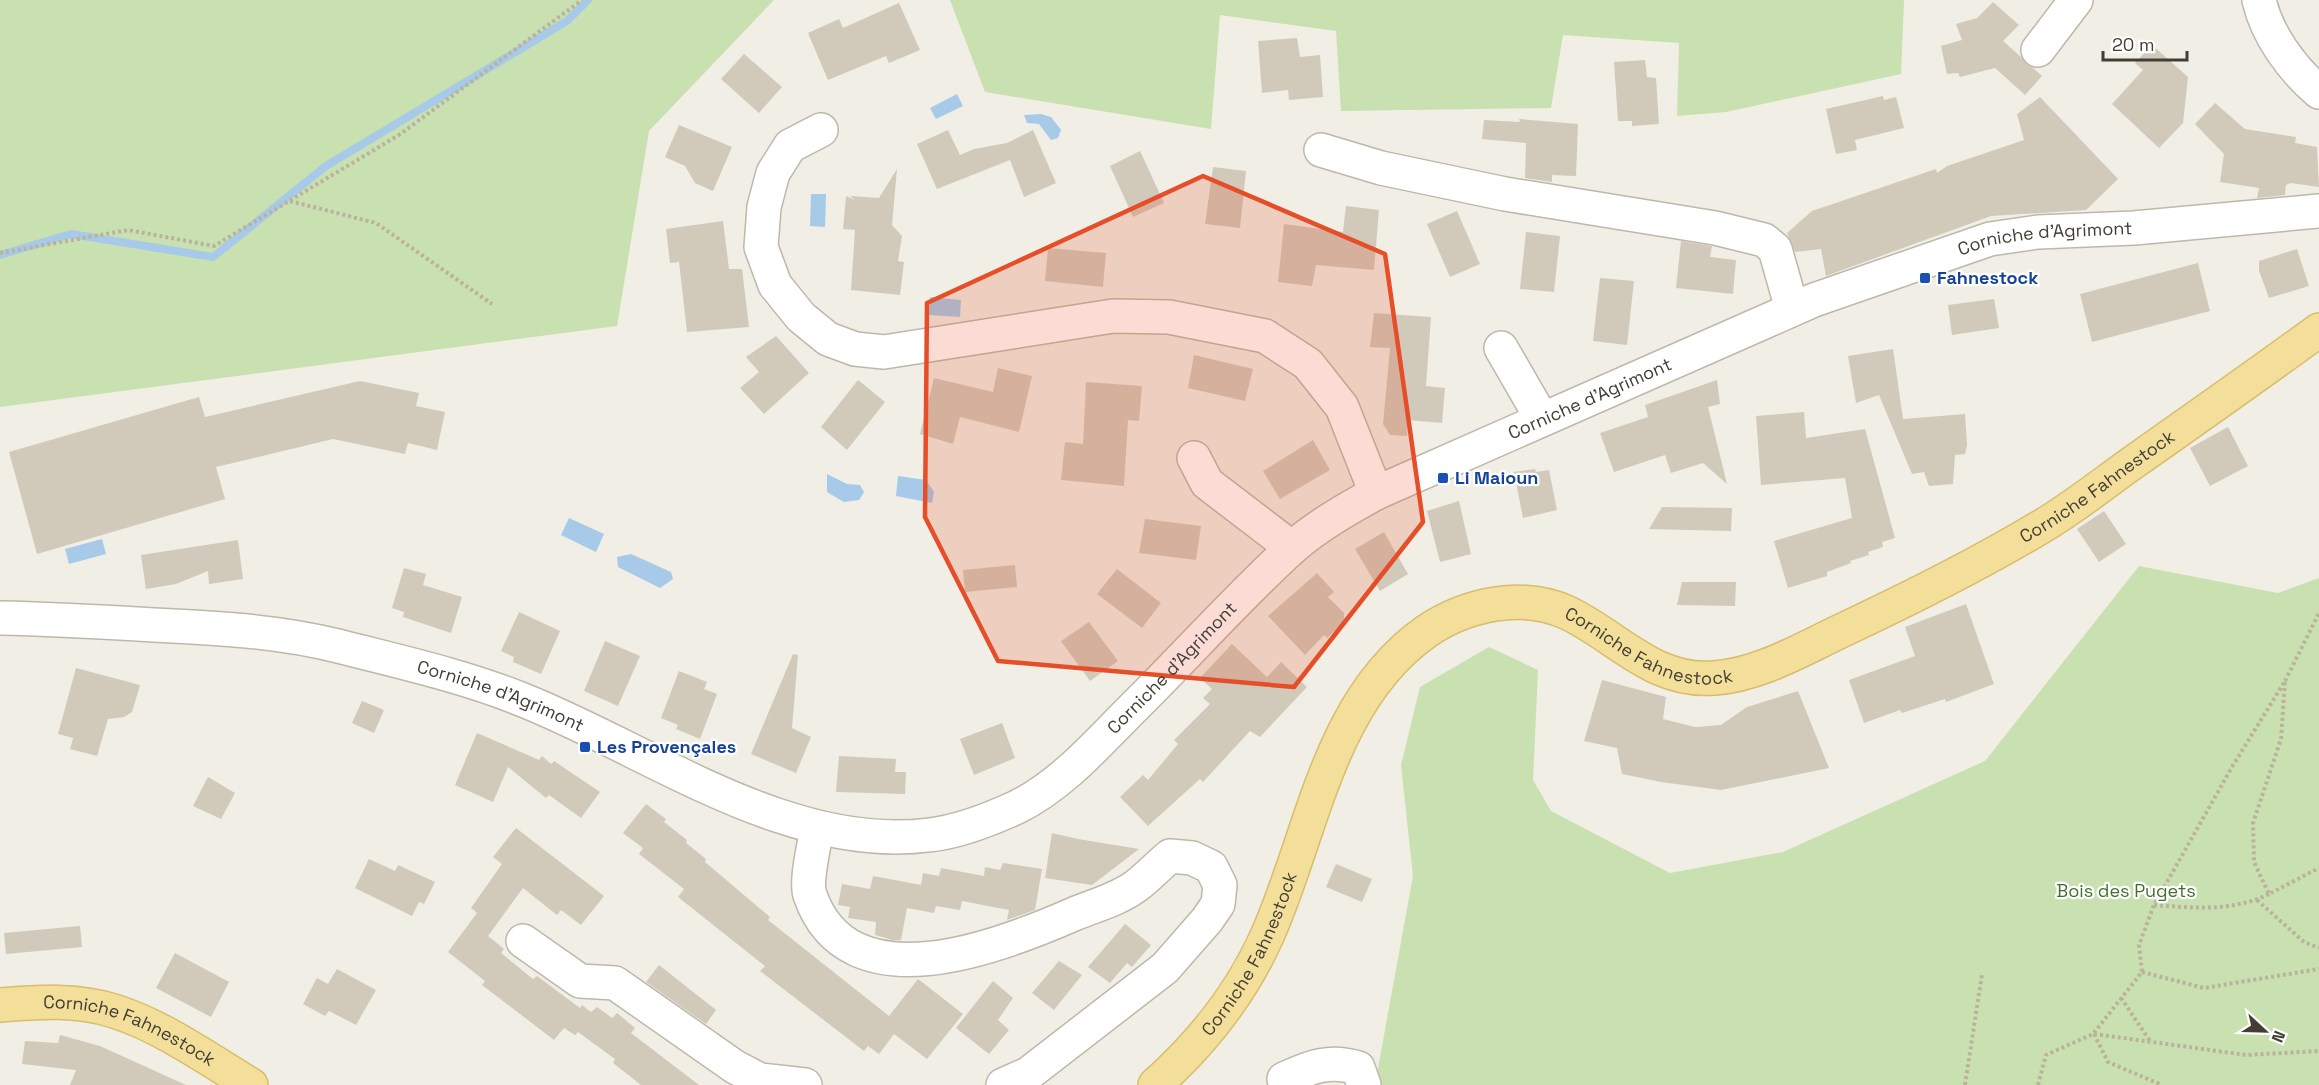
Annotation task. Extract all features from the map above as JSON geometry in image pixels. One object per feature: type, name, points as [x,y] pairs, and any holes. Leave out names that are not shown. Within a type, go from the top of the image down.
[{"type":"main road","name":"Corniche Fahnestock","points":[[1155,1085],[1209,1031],[1240,986],[1273,921],[1332,762],[1360,702],[1388,663],[1426,632],[1442,622],[1489,605],[1533,604],[1567,613],[1637,659],[1665,672],[1693,678],[1714,679],[1755,669],[1855,624],[2041,527],[2319,330]]},
{"type":"main road","name":"Corniche Fahnestock","points":[[0,1005],[49,1002],[113,1010],[149,1026],[251,1085]]},
{"type":"street","points":[[2038,50],[2076,0]]},
{"type":"street","points":[[2259,0],[2272,34],[2288,58],[2319,93]]},
{"type":"street","points":[[821,130],[790,146],[773,173],[764,207],[761,247],[776,285],[801,317],[828,339],[855,349],[884,352],[1113,316],[1169,316],[1265,336],[1308,364],[1342,408],[1376,493]]},
{"type":"street","points":[[1321,150],[1381,168],[1494,191],[1715,228],[1764,240],[1775,249],[1792,309]]},
{"type":"street","name":"Corniche d'Agrimont","points":[[0,618],[247,629],[336,646],[479,684],[523,700],[721,792],[817,827],[872,836],[930,835],[975,823],[1019,806],[1060,777],[1101,741],[1292,548],[1341,513],[1376,493],[1792,309],[1990,239],[2038,232],[2134,228],[2319,212]]},
{"type":"street","points":[[1501,348],[1542,419]]},
{"type":"street","points":[[1194,458],[1207,483],[1292,548]]},
{"type":"street","points":[[817,827],[809,893],[828,929],[846,946],[879,957],[938,959],[988,948],[1032,933],[1136,887],[1170,856],[1192,858],[1211,867],[1220,885],[1218,904],[1166,968],[1028,1074],[1003,1085]]},
{"type":"street","points":[[524,941],[580,981],[615,983],[735,1067],[760,1080],[805,1085]]},
{"type":"street","points":[[1284,1079],[1314,1065],[1341,1063],[1358,1068],[1364,1085]]},
{"type":"path","points":[[0,253],[128,230],[214,246],[399,135],[582,0]]},
{"type":"path","points":[[289,201],[376,223],[492,304]]},
{"type":"path","points":[[2038,1085],[2046,1055],[2093,1034],[2142,972],[2139,945],[2154,905],[2232,767],[2285,681],[2319,613]]},
{"type":"path","points":[[2269,894],[2254,862],[2253,823],[2281,739],[2285,681]]},
{"type":"path","points":[[2154,905],[2216,909],[2257,900],[2319,868]]},
{"type":"path","points":[[2257,900],[2304,942],[2319,948]]},
{"type":"path","points":[[2142,972],[2204,988],[2319,969]]},
{"type":"path","points":[[1965,1085],[1982,974]]},
{"type":"path","points":[[2121,998],[2151,1042]]},
{"type":"path","points":[[2093,1034],[2246,1054],[2319,1051]]},
{"type":"path","points":[[2093,1034],[2108,1062],[2162,1085]]},
{"type":"highlighted area","points":[[1203,176],[1385,254],[1423,522],[1294,687],[998,661],[925,517],[927,303]]},
{"type":"green space","points":[[0,0],[774,0],[649,131],[617,326],[0,407]]},
{"type":"green space","points":[[950,0],[1904,0],[1901,74],[1726,112],[1677,116],[1679,43],[1563,35],[1551,108],[1341,111],[1336,31],[1220,15],[1211,129],[985,92]]},
{"type":"green space","name":"Bois des Pugets","points":[[2139,566],[2278,593],[2319,578],[2319,1085],[1375,1085],[1413,876],[1401,765],[1420,687],[1489,647],[1538,670],[1533,780],[1551,811],[1670,873],[1783,852],[1985,761]]},
{"type":"water","points":[[957,94],[963,106],[936,119],[930,108]]},
{"type":"water","points":[[1041,114],[1051,117],[1061,130],[1058,138],[1051,140],[1039,124],[1027,123],[1024,115]]},
{"type":"water","points":[[811,194],[826,194],[825,227],[810,226]]},
{"type":"water","points":[[930,297],[961,300],[960,317],[929,315]]},
{"type":"water","points":[[827,474],[847,484],[860,485],[864,492],[859,500],[844,502],[827,492]]},
{"type":"water","points":[[898,476],[926,480],[934,492],[932,503],[896,496]]},
{"type":"water","points":[[569,518],[604,534],[596,552],[561,535]]},
{"type":"water","points":[[102,539],[106,554],[69,564],[65,549]]},
{"type":"water","points":[[631,554],[671,572],[673,579],[660,588],[618,567],[617,557]]},
{"type":"building","points":[[1993,2],[2019,25],[2003,41],[2042,76],[2025,95],[1995,68],[1960,77],[1958,73],[1947,74],[1941,46],[1962,40],[1956,24],[1977,18]]},
{"type":"building","points":[[899,3],[920,50],[889,63],[886,56],[828,80],[808,33],[839,19],[843,28]]},
{"type":"building","points":[[1297,38],[1300,57],[1320,55],[1323,97],[1289,100],[1288,90],[1262,93],[1258,41]]},
{"type":"building","points":[[2152,45],[2188,77],[2183,123],[2159,148],[2112,104],[2143,70],[2135,63]]},
{"type":"building","points":[[744,54],[782,87],[759,113],[721,79]]},
{"type":"building","points":[[1645,60],[1647,77],[1656,78],[1659,124],[1632,126],[1632,121],[1618,121],[1614,62]]},
{"type":"building","points":[[1883,96],[1884,100],[1896,97],[1904,128],[1855,140],[1857,150],[1836,154],[1826,109]]},
{"type":"building","points":[[2040,97],[2118,179],[2086,210],[1991,216],[1826,276],[1821,249],[1795,252],[1787,233],[1812,211],[1936,169],[1937,173],[1947,166],[2024,140],[2017,114]]},
{"type":"building","points":[[2215,103],[2245,129],[2296,137],[2295,143],[2317,147],[2319,187],[2291,183],[2286,185],[2285,195],[2257,198],[2259,188],[2220,182],[2224,154],[2195,124]]},
{"type":"building","points":[[1519,119],[1578,124],[1576,176],[1552,175],[1552,182],[1525,178],[1526,143],[1482,139],[1484,120],[1520,122]]},
{"type":"building","points":[[679,125],[732,147],[713,191],[695,183],[685,166],[665,157]]},
{"type":"building","points":[[948,130],[960,155],[974,149],[1007,143],[1033,130],[1056,183],[1024,197],[1010,160],[937,189],[917,144]]},
{"type":"building","points":[[1140,151],[1164,203],[1133,217],[1110,166]]},
{"type":"building","points":[[1213,167],[1246,171],[1240,228],[1205,224]]},
{"type":"building","points":[[897,169],[892,225],[902,236],[898,261],[904,262],[900,295],[851,290],[855,230],[843,229],[846,196],[855,200],[850,196],[879,198]]},
{"type":"building","points":[[1346,206],[1379,210],[1374,270],[1316,265],[1312,286],[1278,282],[1284,224],[1343,232]]},
{"type":"building","points":[[1457,211],[1480,264],[1450,277],[1427,224]]},
{"type":"building","points":[[723,221],[729,269],[742,269],[749,327],[687,332],[679,262],[670,263],[666,229]]},
{"type":"building","points":[[1526,232],[1560,236],[1554,292],[1520,289]]},
{"type":"building","points":[[1681,241],[1712,246],[1710,257],[1736,260],[1733,294],[1676,288]]},
{"type":"building","points":[[1048,248],[1106,253],[1103,287],[1045,281]]},
{"type":"building","points":[[2297,249],[2309,286],[2269,298],[2259,271],[2259,261]]},
{"type":"building","points":[[2198,263],[2210,311],[2092,342],[2080,294]]},
{"type":"building","points":[[1600,278],[1634,281],[1627,345],[1593,341]]},
{"type":"building","points":[[1994,299],[1999,328],[1952,335],[1948,305]]},
{"type":"building","points":[[1374,313],[1431,317],[1426,386],[1445,388],[1442,423],[1408,420],[1407,436],[1390,435],[1383,424],[1390,348],[1370,347]]},
{"type":"building","points":[[776,336],[809,373],[764,414],[740,388],[759,372],[746,357]]},
{"type":"building","points":[[1893,349],[1903,419],[1965,414],[1967,445],[1965,454],[1955,455],[1953,484],[1929,486],[1924,472],[1912,474],[1879,395],[1856,403],[1848,356]]},
{"type":"building","points":[[1194,355],[1253,369],[1245,401],[1188,388]]},
{"type":"building","points":[[998,368],[1032,376],[1019,432],[960,417],[953,444],[920,434],[934,378],[993,392]]},
{"type":"building","points":[[858,380],[885,402],[847,450],[821,427]]},
{"type":"building","points":[[1717,380],[1720,404],[1708,407],[1727,484],[1703,463],[1671,473],[1665,455],[1614,472],[1600,433],[1648,417],[1645,405]]},
{"type":"building","points":[[360,381],[419,393],[416,406],[445,412],[437,450],[408,443],[405,454],[333,439],[216,467],[225,499],[37,554],[9,452],[199,397],[205,417]]},
{"type":"building","points":[[1086,382],[1142,386],[1139,421],[1128,420],[1124,486],[1061,480],[1065,442],[1083,444]]},
{"type":"building","points":[[1804,412],[1806,438],[1865,429],[1895,538],[1882,542],[1883,547],[1868,552],[1869,555],[1827,572],[1827,576],[1788,588],[1774,541],[1852,518],[1845,478],[1761,485],[1756,416]]},
{"type":"building","points":[[2228,427],[2248,466],[2210,486],[2190,448]]},
{"type":"building","points":[[1313,440],[1330,470],[1280,499],[1263,471]]},
{"type":"building","points":[[1535,469],[1536,472],[1549,470],[1557,510],[1523,518],[1514,472]]},
{"type":"building","points":[[1459,501],[1471,554],[1440,562],[1427,511]]},
{"type":"building","points":[[1662,507],[1732,508],[1731,531],[1649,529]]},
{"type":"building","points":[[2104,511],[2126,544],[2099,562],[2077,529]]},
{"type":"building","points":[[1145,519],[1201,526],[1196,560],[1139,553]]},
{"type":"building","points":[[1384,532],[1408,574],[1380,591],[1355,549]]},
{"type":"building","points":[[238,540],[243,579],[209,584],[208,571],[176,584],[146,589],[141,555]]},
{"type":"building","points":[[1015,565],[1017,587],[965,592],[963,570]]},
{"type":"building","points":[[404,568],[426,574],[423,585],[462,597],[451,633],[403,617],[404,612],[392,608]]},
{"type":"building","points":[[1117,569],[1161,603],[1142,628],[1097,594]]},
{"type":"building","points":[[1317,573],[1334,592],[1328,597],[1344,613],[1344,622],[1327,638],[1324,635],[1305,655],[1268,616]]},
{"type":"building","points":[[1682,582],[1736,582],[1735,606],[1677,605]]},
{"type":"building","points":[[1966,604],[1994,684],[1946,702],[1945,699],[1902,713],[1900,710],[1864,723],[1849,680],[1915,656],[1905,627]]},
{"type":"building","points":[[519,612],[560,631],[541,674],[513,662],[514,657],[501,651]]},
{"type":"building","points":[[1089,622],[1118,661],[1090,681],[1061,641]]},
{"type":"building","points":[[605,641],[640,656],[618,706],[584,691]]},
{"type":"building","points":[[1232,644],[1267,677],[1281,662],[1307,687],[1260,737],[1250,731],[1203,782],[1200,779],[1148,826],[1120,797],[1143,775],[1148,780],[1178,744],[1174,740],[1210,704],[1203,698],[1212,689],[1200,678]]},
{"type":"building","points":[[793,654],[798,655],[792,728],[811,737],[796,773],[751,754]]},
{"type":"building","points":[[76,668],[140,685],[132,712],[124,717],[108,719],[97,756],[70,749],[73,738],[58,734]]},
{"type":"building","points":[[679,671],[707,682],[704,689],[717,694],[700,739],[676,729],[678,725],[661,718]]},
{"type":"building","points":[[1602,680],[1666,697],[1663,719],[1695,727],[1721,725],[1747,707],[1798,691],[1829,768],[1721,790],[1622,774],[1617,748],[1584,741]]},
{"type":"building","points":[[362,701],[384,710],[374,733],[352,723]]},
{"type":"building","points":[[1002,723],[1015,758],[974,775],[960,739]]},
{"type":"building","points":[[477,733],[539,760],[542,756],[551,764],[554,761],[600,792],[581,818],[549,795],[546,798],[508,767],[493,802],[455,785]]},
{"type":"building","points":[[839,756],[896,759],[895,772],[906,772],[905,794],[836,792]]},
{"type":"building","points":[[208,777],[235,793],[221,819],[193,806]]},
{"type":"building","points":[[646,804],[666,819],[664,822],[687,840],[686,843],[706,859],[705,862],[770,917],[768,920],[889,1016],[918,979],[963,1014],[927,1059],[894,1034],[879,1054],[868,1046],[864,1051],[760,971],[765,966],[678,897],[684,889],[639,854],[643,848],[623,833]]},
{"type":"building","points":[[516,828],[604,896],[581,925],[561,910],[557,915],[523,888],[488,936],[504,949],[501,953],[533,979],[537,976],[580,1008],[582,1005],[591,1012],[597,1007],[612,1018],[617,1013],[635,1028],[631,1033],[699,1085],[641,1085],[613,1063],[615,1059],[578,1032],[575,1035],[564,1028],[554,1040],[482,985],[485,981],[448,952],[477,913],[471,908],[502,864],[493,857]]},
{"type":"building","points":[[1052,833],[1139,849],[1092,885],[1045,878]]},
{"type":"building","points":[[369,859],[395,871],[398,865],[435,882],[424,904],[419,902],[412,916],[355,888]]},
{"type":"building","points":[[1003,863],[1042,869],[1035,910],[1007,920],[1009,910],[962,901],[960,910],[936,906],[934,913],[907,908],[901,940],[893,940],[875,935],[876,922],[848,918],[850,907],[838,905],[842,884],[870,889],[873,876],[921,885],[923,873],[939,876],[941,868],[984,876],[985,867],[1000,870]]},
{"type":"building","points":[[1336,864],[1372,879],[1362,902],[1326,887]]},
{"type":"building","points":[[1125,924],[1151,945],[1132,967],[1127,963],[1110,983],[1088,967]]},
{"type":"building","points":[[80,926],[82,947],[6,954],[4,933]]},
{"type":"building","points":[[175,953],[229,982],[211,1017],[156,988]]},
{"type":"building","points":[[1059,961],[1082,975],[1054,1010],[1032,993]]},
{"type":"building","points":[[659,965],[716,1010],[706,1024],[646,982]]},
{"type":"building","points":[[337,969],[376,990],[356,1025],[329,1011],[325,1016],[303,1004],[317,978],[328,984]]},
{"type":"building","points":[[993,981],[1013,998],[998,1020],[1009,1030],[989,1054],[956,1028]]},
{"type":"building","points":[[60,1035],[100,1046],[186,1085],[70,1085],[76,1070],[22,1064],[25,1041],[58,1043]]},
{"type":"waterway","points":[[0,255],[71,234],[213,257],[326,166],[567,21],[588,0]]},
{"type":"place","name":"Fahnestock","points":[[1925,278]]},
{"type":"place","name":"Li Maioun","points":[[1443,478]]},
{"type":"place","name":"Les Provençales","points":[[585,747]]}]
